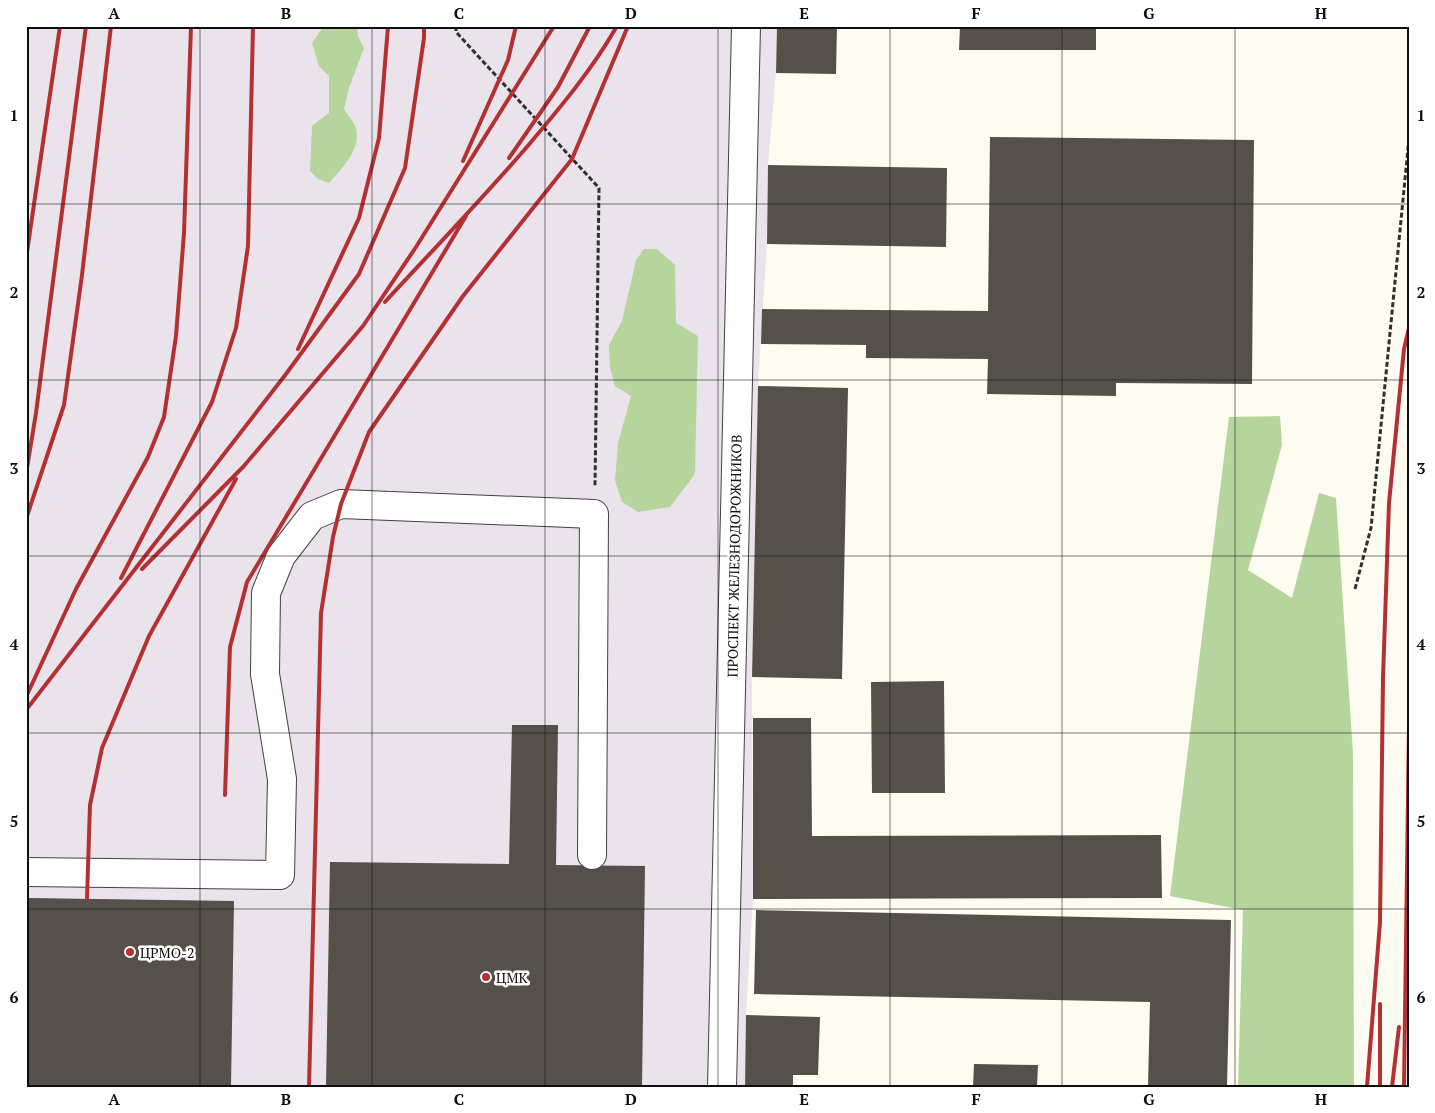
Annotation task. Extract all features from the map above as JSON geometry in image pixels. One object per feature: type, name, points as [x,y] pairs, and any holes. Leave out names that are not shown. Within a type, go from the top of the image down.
[{"type":"street","name":"ПРОСПЕКТ ЖЕЛЕЗНОДОРОЖНИКОВ","points":[[722,1087],[746,26]]},
{"type":"street","points":[[26,872],[280,875],[282,779],[265,674],[266,593],[281,556],[312,516],[341,504],[594,514],[592,855]]},
{"type":"path","points":[[456,26],[456,32],[599,188],[594,514]]},
{"type":"path","points":[[1355,589],[1371,528],[1409,138]]},
{"type":"shaded area","points":[[26,26],[777,26],[776,73],[768,165],[767,244],[758,386],[752,677],[753,899],[746,1015],[745,1087],[26,1087]]},
{"type":"green space","points":[[324,26],[357,26],[358,36],[364,48],[349,88],[344,109],[355,126],[357,134],[354,150],[340,171],[329,183],[318,179],[310,171],[312,126],[329,113],[329,76],[319,66],[312,43]]},
{"type":"green space","points":[[644,249],[657,249],[675,265],[676,323],[698,336],[695,474],[670,507],[638,512],[622,502],[615,481],[618,443],[631,396],[615,386],[610,368],[609,345],[622,321],[636,260]]},
{"type":"green space","points":[[1280,416],[1282,445],[1248,570],[1292,598],[1319,493],[1336,498],[1353,753],[1354,1087],[1238,1087],[1243,910],[1170,896],[1229,417]]},
{"type":"building","points":[[777,26],[837,26],[836,74],[776,73]]},
{"type":"building","points":[[960,26],[1096,26],[1096,50],[959,50]]},
{"type":"building","points":[[990,137],[1254,140],[1252,384],[1116,383],[1116,396],[987,394],[988,359],[866,358],[866,345],[761,344],[762,309],[988,311]]},
{"type":"building","points":[[768,165],[947,168],[946,247],[767,244]]},
{"type":"building","points":[[758,386],[848,388],[842,679],[752,677]]},
{"type":"building","points":[[944,681],[945,793],[872,793],[871,682]]},
{"type":"building","points":[[753,718],[811,718],[812,836],[1161,835],[1162,898],[753,899]]},
{"type":"building","name":"ЦМК","points":[[512,725],[558,725],[556,865],[645,866],[642,1087],[326,1087],[330,862],[509,864]]},
{"type":"building","name":"ЦРМО-2","points":[[28,898],[234,901],[231,1087],[26,1087]]},
{"type":"building","points":[[756,910],[1231,920],[1227,1087],[1148,1087],[1150,1002],[754,994]]},
{"type":"building","points":[[746,1015],[820,1017],[818,1075],[793,1075],[793,1087],[745,1087]]},
{"type":"building","points":[[974,1064],[1038,1065],[1037,1087],[973,1087]]},
{"type":"railway","points":[[26,259],[60,26]]},
{"type":"railway","points":[[26,474],[36,413],[86,26]]},
{"type":"railway","points":[[26,519],[64,405],[82,275],[111,26]]},
{"type":"railway","points":[[26,697],[76,589],[148,457],[164,417],[176,336],[184,233],[191,26]]},
{"type":"railway","points":[[121,578],[212,402],[236,328],[248,246],[253,26]]},
{"type":"railway","points":[[298,349],[359,218],[379,138],[388,26]]},
{"type":"railway","points":[[26,710],[286,374],[359,274],[405,168],[424,38],[424,26]]},
{"type":"railway","points":[[463,161],[508,60],[516,26]]},
{"type":"railway","points":[[142,569],[243,467],[363,326],[416,247],[554,26]]},
{"type":"railway","points":[[509,158],[558,87],[590,26]]},
{"type":"railway","points":[[385,302],[491,187],[563,104],[586,74],[617,26]]},
{"type":"railway","points":[[309,1087],[321,613],[333,537],[341,504],[369,432],[463,296],[572,159],[628,26]]},
{"type":"railway","points":[[225,795],[230,647],[247,582],[466,216]]},
{"type":"railway","points":[[1367,1087],[1380,922],[1383,678],[1389,503],[1404,349],[1409,328]]},
{"type":"railway","points":[[87,898],[90,805],[102,748],[149,636],[236,479]]},
{"type":"railway","points":[[1404,1087],[1409,727]]},
{"type":"railway","points":[[1380,1004],[1380,1087]]},
{"type":"railway","points":[[1392,1087],[1399,1027]]},
{"type":"place","name":"ЦРМО-2","points":[[130,952]]},
{"type":"place","name":"ЦМК","points":[[486,977]]}]
